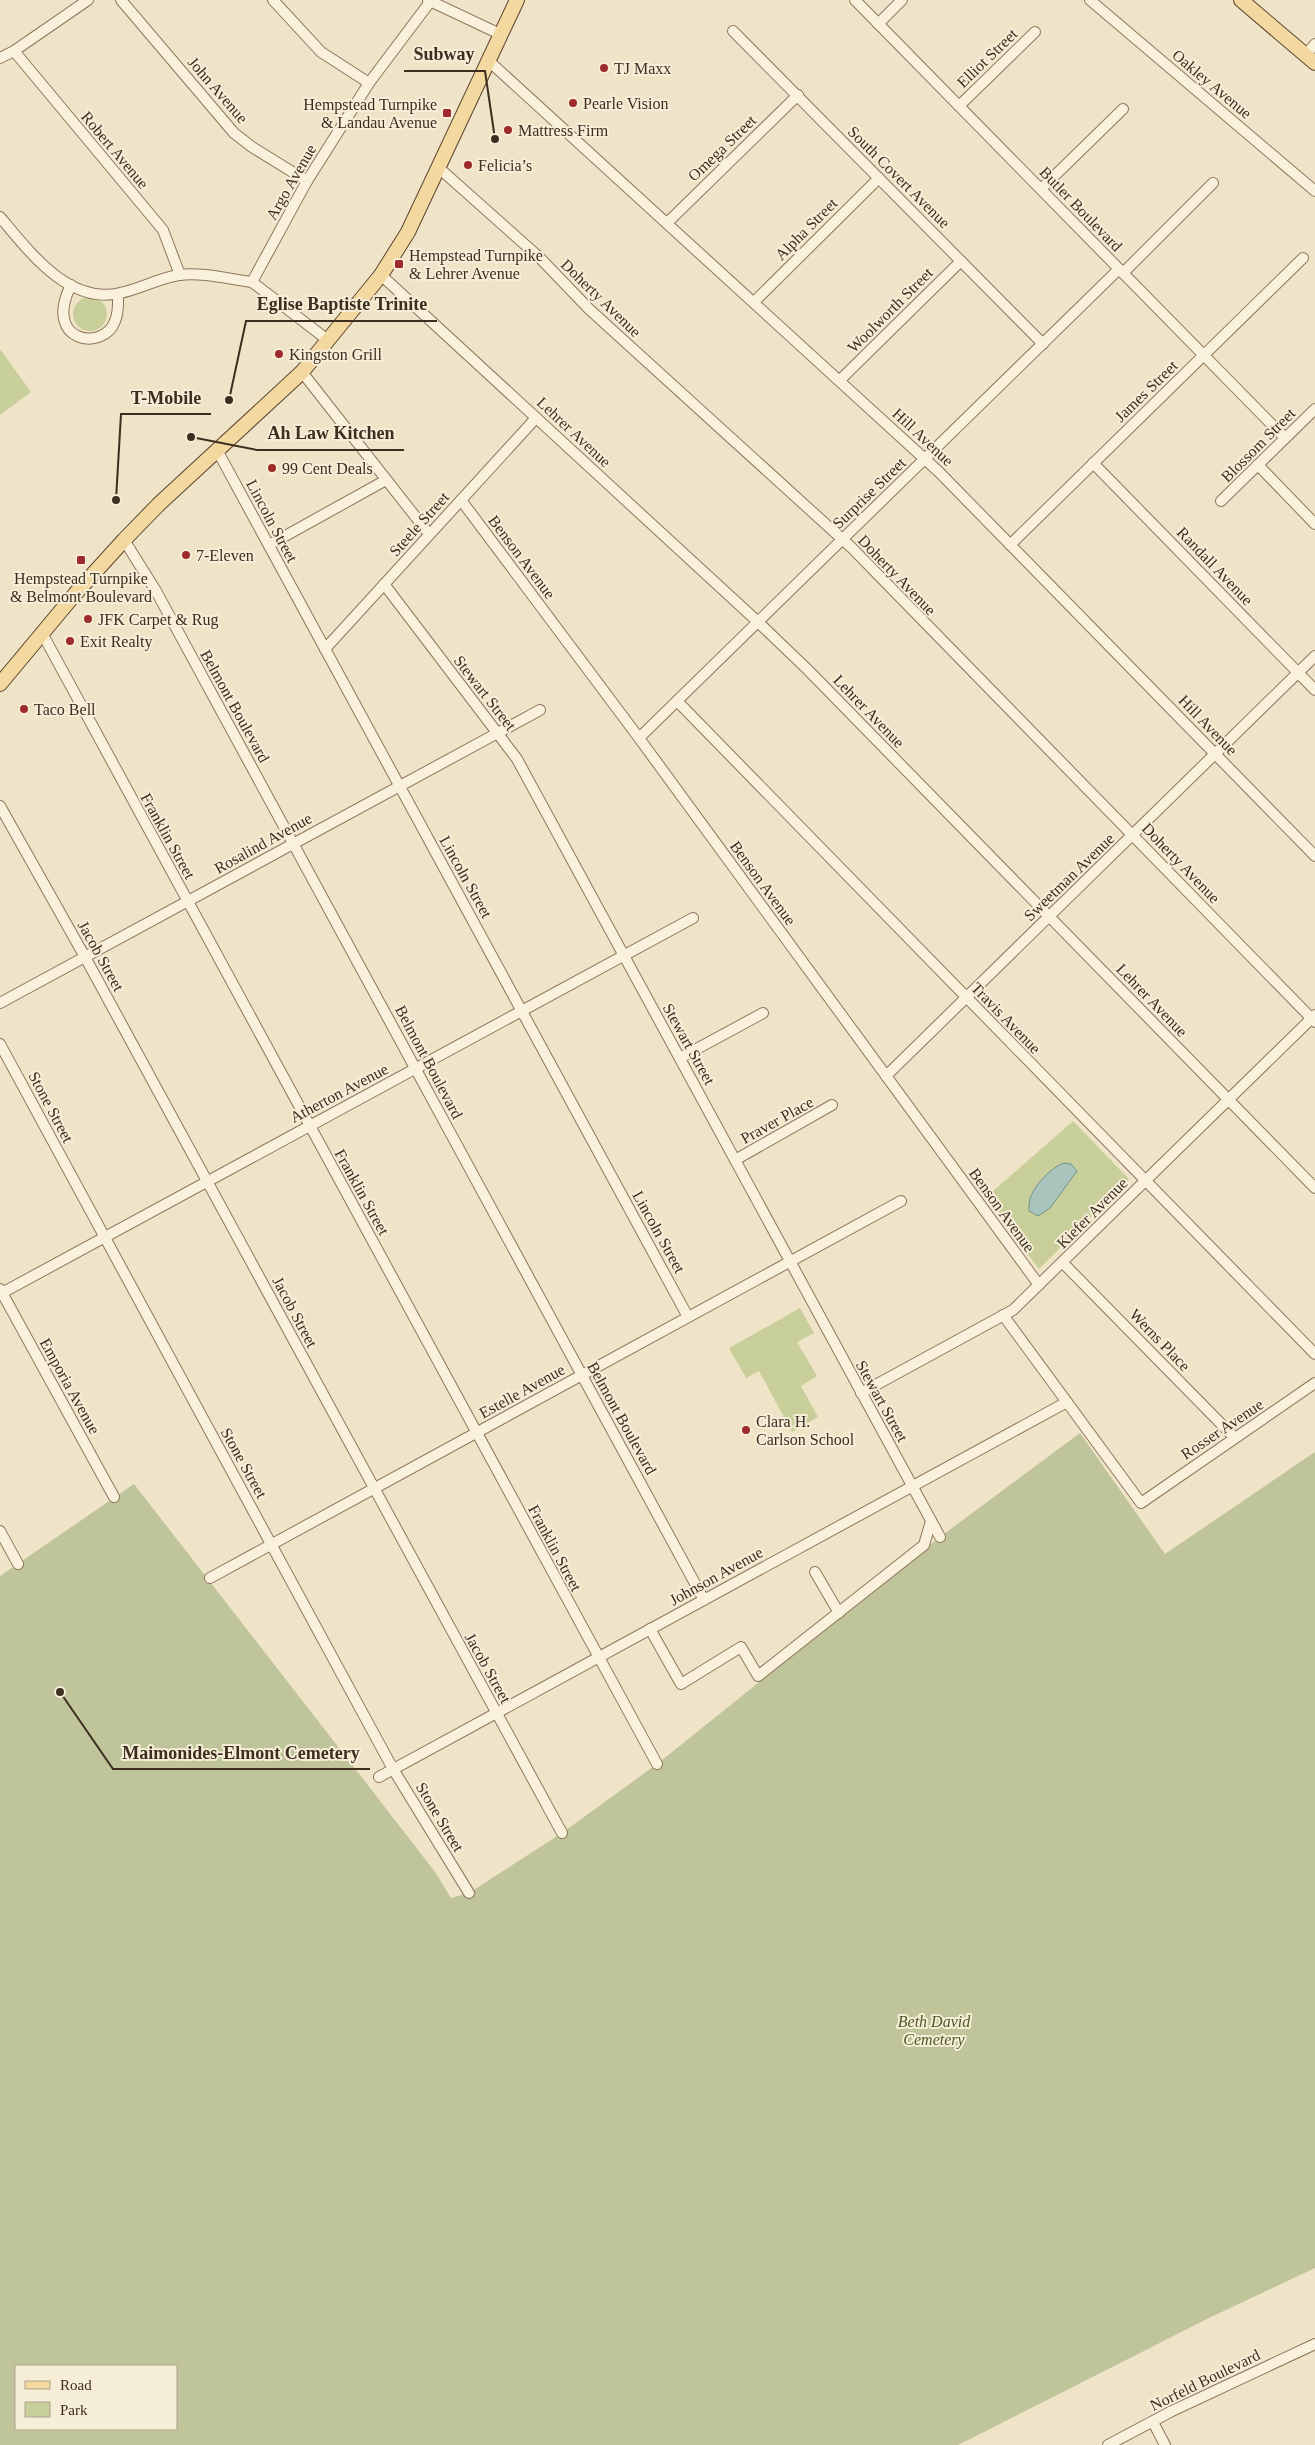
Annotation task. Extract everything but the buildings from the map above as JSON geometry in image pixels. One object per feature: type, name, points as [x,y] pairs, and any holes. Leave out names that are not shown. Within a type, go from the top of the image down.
[{"type":"main road","points":[[0,684],[124,540],[217,450],[302,372],[381,275],[408,232],[490,62],[517,0]]},
{"type":"main road","points":[[1241,0],[1312,54]]},
{"type":"street","points":[[0,58],[14,51],[88,0]]},
{"type":"street","name":"John Avenue","points":[[121,0],[234,133],[252,147],[307,181]]},
{"type":"street","points":[[274,0],[321,52],[369,83]]},
{"type":"street","name":"Butler Boulevard","points":[[855,0],[1285,438]]},
{"type":"street","points":[[878,24],[902,0]]},
{"type":"street","points":[[429,1],[502,35]]},
{"type":"street","name":"Argo Avenue","points":[[252,282],[307,181],[369,83],[429,1]]},
{"type":"street","name":"Oakley Avenue","points":[[1097,2],[1315,191]]},
{"type":"street","name":"South Covert Avenue","points":[[733,31],[1043,344]]},
{"type":"street","name":"Elliot Street","points":[[959,106],[1035,32]]},
{"type":"street","name":"Robert Avenue","points":[[14,51],[163,230],[180,275]]},
{"type":"street","name":"Hill Avenue","points":[[490,62],[925,459],[1315,856]]},
{"type":"street","name":"Omega Street","points":[[667,223],[798,95]]},
{"type":"street","points":[[1041,189],[1124,110]]},
{"type":"street","name":"Doherty Avenue","points":[[439,168],[540,258],[589,309],[842,540],[1132,836],[1314,1018]]},
{"type":"street","name":"Alpha Street","points":[[754,302],[879,178]]},
{"type":"street","name":"Surprise Street","points":[[639,738],[1043,344],[1213,183]]},
{"type":"street","points":[[0,217],[34,257],[80,290],[94,293],[118,294],[180,275],[208,276],[252,282],[329,341]]},
{"type":"street","name":"James Street","points":[[1010,545],[1303,258]]},
{"type":"street","name":"Woolworth Street","points":[[840,380],[961,261]]},
{"type":"street","name":"Lehrer Avenue","points":[[381,275],[758,622],[1315,1188]]},
{"type":"street","points":[[71,285],[64,303],[64,323],[72,332],[85,338],[101,336],[110,330],[118,312],[118,294]]},
{"type":"street","points":[[302,372],[430,534]]},
{"type":"street","name":"Blossom Street","points":[[1221,501],[1315,409]]},
{"type":"street","name":"Steele Street","points":[[325,649],[536,418]]},
{"type":"street","name":"Lincoln Street","points":[[217,450],[688,1317]]},
{"type":"street","name":"Randall Avenue","points":[[1093,463],[1315,690]]},
{"type":"street","points":[[1258,465],[1315,524]]},
{"type":"street","points":[[269,545],[386,480]]},
{"type":"street","name":"Benson Avenue","points":[[461,500],[639,738],[1039,1285]]},
{"type":"street","name":"Belmont Boulevard","points":[[124,540],[156,591],[704,1600]]},
{"type":"street","name":"Stewart Street","points":[[384,584],[517,759],[940,1537]]},
{"type":"street","name":"Franklin Street","points":[[42,633],[657,1764]]},
{"type":"street","name":"Sweetman Avenue","points":[[886,1076],[1315,656]]},
{"type":"street","name":"Travis Avenue","points":[[677,701],[1315,1354]]},
{"type":"street","name":"Rosalind Avenue","points":[[0,1003],[540,710]]},
{"type":"street","name":"Jacob Street","points":[[0,806],[85,957],[562,1833]]},
{"type":"street","name":"Atherton Avenue","points":[[1,1292],[693,918]]},
{"type":"street","points":[[680,1058],[763,1013]]},
{"type":"street","name":"Kiefer Avenue","points":[[861,1394],[1013,1310],[1314,1018]]},
{"type":"street","name":"Stone Street","points":[[0,1044],[393,1769],[469,1893]]},
{"type":"street","name":"Praver Place","points":[[735,1160],[832,1105]]},
{"type":"street","name":"Estelle Avenue","points":[[210,1578],[901,1201]]},
{"type":"street","name":"Werns Place","points":[[1063,1262],[1235,1438]]},
{"type":"street","name":"Emporia Avenue","points":[[1,1292],[114,1497]]},
{"type":"street","points":[[1003,1315],[1067,1402]]},
{"type":"street","name":"Rosser Avenue","points":[[1067,1402],[1141,1503],[1315,1383]]},
{"type":"street","name":"Johnson Avenue","points":[[379,1777],[1067,1402]]},
{"type":"street","points":[[650,1629],[681,1684],[741,1647],[758,1676],[924,1545],[931,1521]]},
{"type":"street","points":[[0,1531],[18,1564]]},
{"type":"street","points":[[815,1572],[839,1613]]},
{"type":"street","name":"Norfeld Boulevard","points":[[1108,2445],[1315,2344]]},
{"type":"street","points":[[1152,2422],[1165,2445]]},
{"type":"green space","points":[[90,297],[97,298],[102,302],[106,307],[106,321],[102,326],[97,330],[90,331],[83,330],[78,326],[74,321],[73,314],[74,307],[78,302],[83,298]]},
{"type":"green space","points":[[0,349],[31,392],[0,415]]},
{"type":"green space","points":[[1073,1121],[1129,1179],[1039,1269],[985,1198]]},
{"type":"green space","points":[[800,1308],[814,1333],[797,1342],[817,1376],[801,1386],[818,1417],[792,1432],[759,1371],[746,1378],[729,1348]]},
{"type":"green space","name":"Beth David Cemetery","points":[[1080,1433],[1165,1554],[1315,1452],[1315,2268],[1211,2317],[958,2445],[0,2445],[0,1576],[134,1484],[435,1872],[451,1898],[469,1893],[562,1833],[657,1764],[940,1537]]},
{"type":"water","points":[[1064,1163],[1071,1164],[1077,1171],[1050,1208],[1038,1216],[1029,1211],[1030,1198],[1044,1177]]},
{"type":"place","name":"TJ Maxx","points":[[604,68]]},
{"type":"place","name":"Pearle Vision","points":[[573,103]]},
{"type":"place","name":"Hempstead Turnpike & Landau Avenue","points":[[447,113]]},
{"type":"place","name":"Mattress Firm","points":[[508,130]]},
{"type":"place","name":"Subway","points":[[495,139]]},
{"type":"place","name":"Felicia’s","points":[[468,165]]},
{"type":"place","name":"Hempstead Turnpike & Lehrer Avenue","points":[[399,264]]},
{"type":"place","name":"Kingston Grill","points":[[279,354]]},
{"type":"place","name":"Eglise Baptiste Trinite","points":[[229,400]]},
{"type":"place","name":"Ah Law Kitchen","points":[[191,437]]},
{"type":"place","name":"99 Cent Deals","points":[[272,468]]},
{"type":"place","name":"T-Mobile","points":[[116,500]]},
{"type":"place","name":"7-Eleven","points":[[186,555]]},
{"type":"place","name":"Hempstead Turnpike & Belmont Boulevard","points":[[81,560]]},
{"type":"place","name":"JFK Carpet & Rug","points":[[88,619]]},
{"type":"place","name":"Exit Realty","points":[[70,641]]},
{"type":"place","name":"Taco Bell","points":[[24,709]]},
{"type":"place","name":"Clara H. Carlson School","points":[[746,1430]]},
{"type":"place","name":"Maimonides-Elmont Cemetery","points":[[60,1692]]}]
